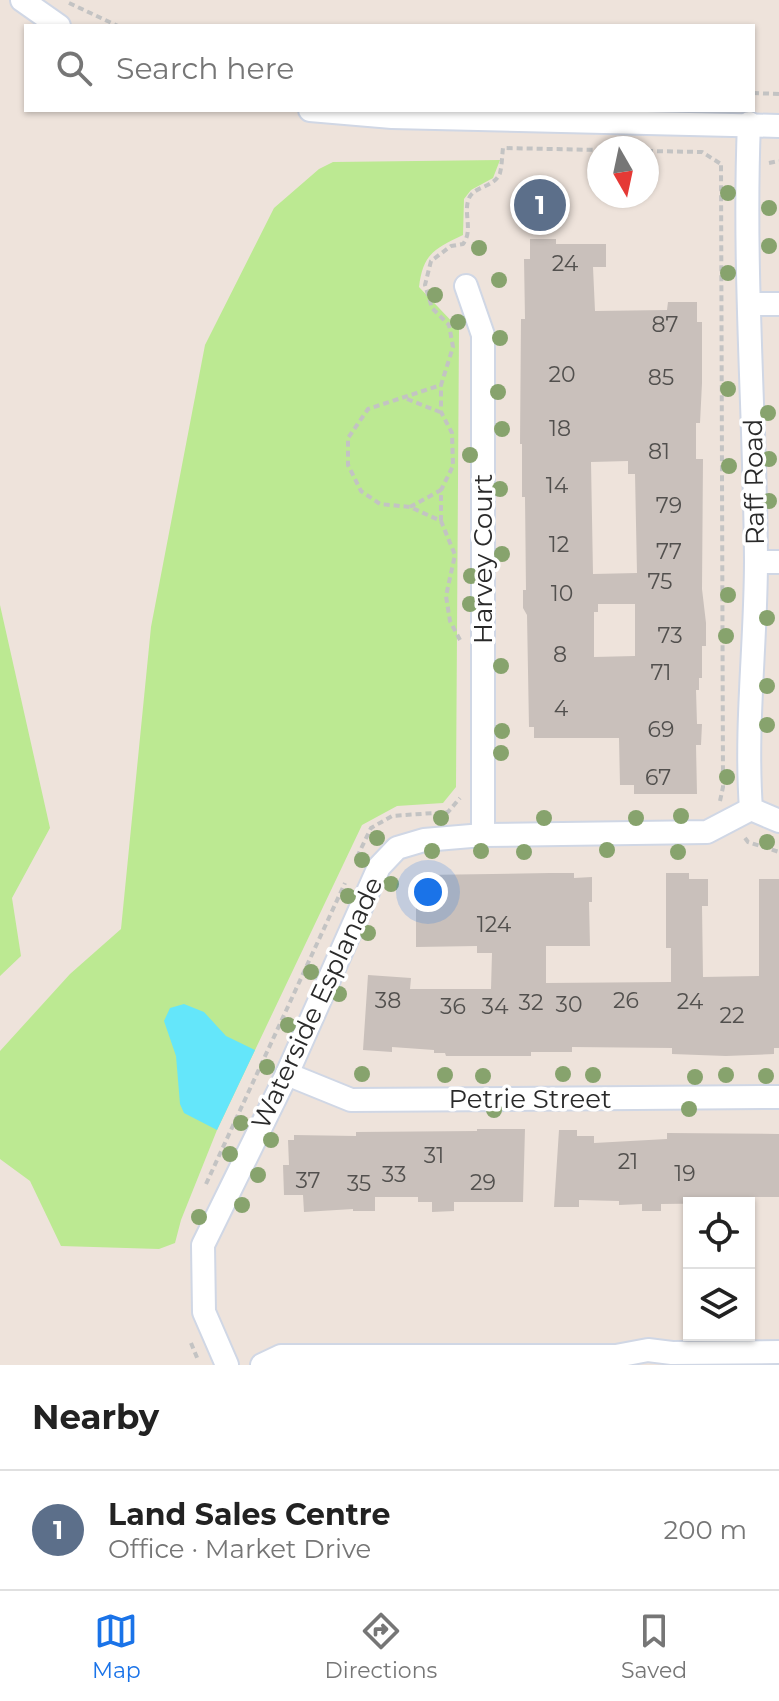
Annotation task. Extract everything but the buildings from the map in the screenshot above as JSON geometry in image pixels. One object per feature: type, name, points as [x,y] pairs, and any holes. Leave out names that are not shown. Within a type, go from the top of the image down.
[{"type":"street","points":[[22,0],[56,24]]},
{"type":"street","points":[[333,112],[392,117],[779,126]]},
{"type":"street","name":"Raff Road","points":[[749,123],[749,304],[756,562],[748,769],[751,809]]},
{"type":"street","name":"Harvey Court","points":[[466,286],[483,335],[483,835]]},
{"type":"street","points":[[749,304],[779,304]]},
{"type":"street","points":[[756,562],[779,562]]},
{"type":"street","points":[[751,809],[779,821]]},
{"type":"street","name":"Waterside Esplanade","points":[[227,1365],[204,1312],[203,1245],[287,1074],[379,867],[397,848],[424,840],[483,835],[707,832],[751,809]]},
{"type":"street","name":"Petrie Street","points":[[287,1074],[351,1100],[779,1097]]},
{"type":"street","points":[[262,1365],[281,1356],[616,1356],[648,1350],[672,1353],[779,1352]]},
{"type":"path","points":[[64,0],[114,24]]},
{"type":"path","points":[[755,93],[779,94]]},
{"type":"path","points":[[461,642],[450,621],[446,596],[455,555],[441,521],[441,490],[453,466],[452,433],[441,412],[441,385],[453,347],[449,325],[432,308],[425,285],[431,261],[451,246],[463,244],[468,238],[468,200],[474,191],[492,183],[499,175],[503,148],[587,150]]},
{"type":"path","points":[[659,151],[702,152],[721,165],[779,161]]},
{"type":"path","points":[[721,165],[723,787],[719,800],[729,820],[748,842],[779,852]]},
{"type":"path","points":[[441,385],[368,409],[348,438],[348,465],[361,491],[380,504],[410,507],[441,521]]},
{"type":"path","points":[[405,399],[441,412]]},
{"type":"path","points":[[410,507],[441,490]]},
{"type":"path","points":[[448,812],[463,795]]},
{"type":"green space","points":[[500,160],[493,178],[471,190],[464,199],[463,235],[432,254],[423,267],[419,287],[459,329],[456,787],[443,803],[397,806],[362,825],[217,1130],[175,1243],[159,1249],[61,1246],[30,1181],[0,1159],[0,1051],[70,974],[121,929],[151,627],[205,345],[274,208],[319,169],[333,162]]},
{"type":"green space","points":[[0,605],[50,828],[12,898],[21,956],[0,976]]},
{"type":"water","points":[[184,1004],[204,1012],[226,1036],[255,1050],[217,1130],[184,1113],[180,1104],[176,1056],[164,1021],[170,1008]]},
{"type":"place","name":"Land Sales Centre","points":[[540,205]]}]
